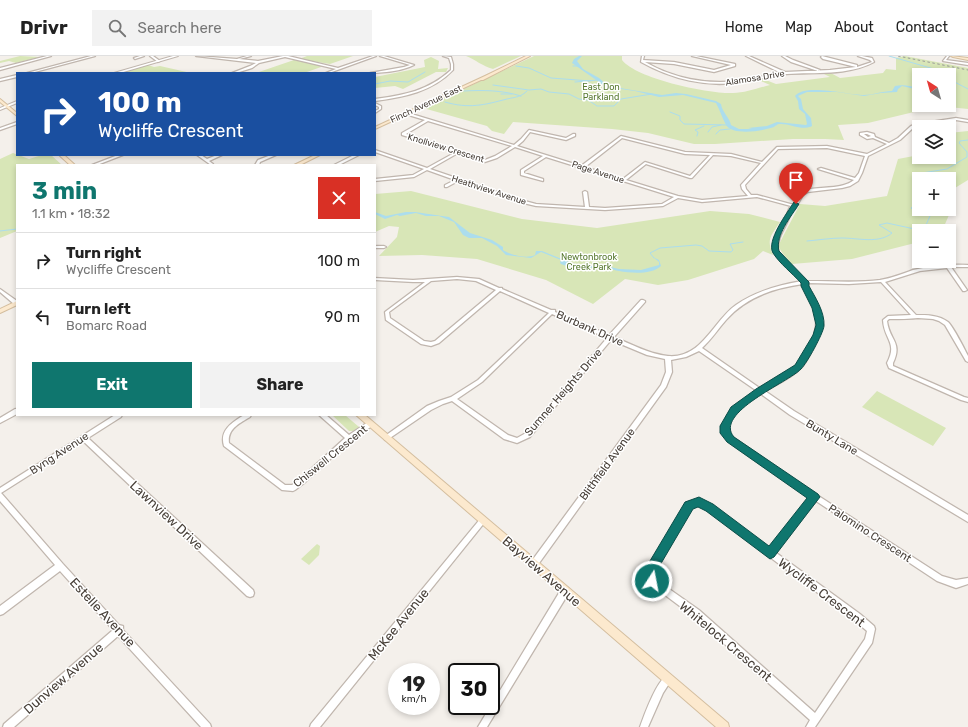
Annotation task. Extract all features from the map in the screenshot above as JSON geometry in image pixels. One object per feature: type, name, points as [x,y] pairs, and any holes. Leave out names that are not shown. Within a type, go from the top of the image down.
[{"type":"main road","name":"Finch Avenue East","points":[[376,128],[528,56]]},
{"type":"main road","points":[[952,56],[968,59]]},
{"type":"main road","points":[[0,100],[16,114]]},
{"type":"main road","points":[[62,156],[72,164]]},
{"type":"main road","points":[[298,164],[316,156]]},
{"type":"main road","points":[[0,311],[16,303]]},
{"type":"main road","name":"Bayview Avenue","points":[[361,416],[724,727]]},
{"type":"street","points":[[0,69],[50,56]]},
{"type":"street","points":[[34,72],[94,56]]},
{"type":"street","points":[[135,58],[143,56]]},
{"type":"street","points":[[151,56],[159,61]]},
{"type":"street","points":[[120,72],[176,56]]},
{"type":"street","points":[[197,56],[234,61],[258,62],[286,56],[339,69]]},
{"type":"street","points":[[234,61],[250,56]]},
{"type":"street","points":[[330,72],[375,56]]},
{"type":"street","points":[[376,72],[404,68],[413,65],[382,56]]},
{"type":"street","points":[[376,100],[411,93],[439,82],[452,70],[450,58],[444,56]]},
{"type":"street","points":[[643,56],[642,62],[674,63],[714,71],[734,65],[693,56]]},
{"type":"street","points":[[747,56],[784,73]]},
{"type":"street","points":[[783,56],[792,61],[821,71]]},
{"type":"street","points":[[823,56],[822,57],[824,58],[860,67],[873,62],[871,59],[859,56]]},
{"type":"street","points":[[940,56],[968,64]]},
{"type":"street","points":[[236,72],[251,67],[258,62]]},
{"type":"street","name":"Alamosa Drive","points":[[642,62],[671,74],[713,83],[738,82],[784,73],[860,67]]},
{"type":"street","points":[[0,80],[16,76]]},
{"type":"street","points":[[0,109],[16,102]]},
{"type":"street","points":[[376,105],[380,107],[380,109],[376,111]]},
{"type":"street","name":"Page Avenue","points":[[406,113],[677,197],[702,201],[750,196],[764,197],[794,206]]},
{"type":"street","points":[[956,119],[952,116],[956,115],[968,118]]},
{"type":"street","points":[[750,196],[744,189],[743,185],[775,149],[827,147],[867,155],[899,139],[912,127],[956,119],[968,121]]},
{"type":"street","name":"Knollview Crescent","points":[[427,120],[404,132],[403,134],[485,161],[491,160],[513,146],[527,135],[529,131],[566,139],[574,135]]},
{"type":"street","points":[[0,129],[16,123]]},
{"type":"street","points":[[582,167],[621,137],[679,152],[736,156],[763,163]]},
{"type":"street","points":[[873,137],[890,144]]},
{"type":"street","name":"Heathview Avenue","points":[[376,150],[427,170],[536,205],[618,209],[663,205],[677,197]]},
{"type":"street","points":[[376,180],[414,176],[457,153]]},
{"type":"street","points":[[623,180],[645,163],[691,177],[712,155]]},
{"type":"street","points":[[760,391],[798,367],[817,335],[820,325],[816,308],[803,284],[776,252],[774,245],[776,238],[791,210],[793,210],[802,194],[807,191],[853,184],[862,173],[867,155]]},
{"type":"street","points":[[97,164],[118,156]]},
{"type":"street","points":[[201,156],[211,164]]},
{"type":"street","points":[[207,160],[217,156]]},
{"type":"street","points":[[258,164],[272,156]]},
{"type":"street","points":[[338,164],[355,156]]},
{"type":"street","points":[[542,180],[522,174],[546,156]]},
{"type":"street","points":[[820,169],[857,180]]},
{"type":"street","points":[[446,186],[457,180]]},
{"type":"street","points":[[585,192],[587,208]]},
{"type":"street","points":[[376,247],[384,247]]},
{"type":"street","name":"Burbank Drive","points":[[956,266],[968,266]]},
{"type":"street","name":"Burbank Drive","points":[[376,279],[407,281],[465,278],[478,280],[610,338],[650,354],[668,358],[684,356],[700,349],[730,312],[748,299],[767,290],[803,284],[882,280],[934,268]]},
{"type":"street","points":[[949,268],[965,290]]},
{"type":"street","points":[[430,280],[387,312],[388,319],[423,343],[431,344],[437,342],[500,289]]},
{"type":"street","points":[[882,280],[916,317]]},
{"type":"street","points":[[0,290],[16,303]]},
{"type":"street","name":"Sumner Heights Drive","points":[[453,399],[506,437],[517,441],[528,435],[643,301]]},
{"type":"street","points":[[387,438],[429,408],[441,402],[453,399],[480,381],[553,312]]},
{"type":"street","points":[[968,360],[947,324],[935,318],[888,318],[885,320],[885,325],[894,347],[895,355],[890,362],[891,367],[941,390],[968,400]]},
{"type":"street","name":"Bunty Lane","points":[[700,349],[798,416],[968,519]]},
{"type":"street","name":"Blithfield Avenue","points":[[534,564],[664,386],[669,372],[668,358]]},
{"type":"street","name":"Palomino Crescent","points":[[760,391],[735,409],[725,426],[725,433],[730,439],[814,497],[940,579],[956,584],[968,581]]},
{"type":"street","points":[[0,421],[16,412]]},
{"type":"street","name":"Byng Avenue","points":[[0,491],[117,416]]},
{"type":"street","name":"Chiswell Crescent","points":[[247,416],[228,429],[224,437],[226,444],[284,488],[293,488],[349,438],[370,424]]},
{"type":"street","points":[[323,416],[349,438]]},
{"type":"street","name":"Lawnview Drive","points":[[84,438],[250,593]]},
{"type":"street","name":"Estelle Avenue","points":[[0,496],[60,566],[120,629],[207,727]]},
{"type":"street","points":[[770,553],[814,497]]},
{"type":"street","name":"Wycliffe Crescent","points":[[699,502],[857,617],[871,629],[869,640],[810,727]]},
{"type":"street","name":"Whitelock Crescent","points":[[699,502],[689,505],[650,571],[652,581],[696,613],[816,719]]},
{"type":"street","name":"McKee Avenue","points":[[314,727],[483,520]]},
{"type":"street","points":[[0,611],[60,566]]},
{"type":"street","points":[[482,727],[565,591]]},
{"type":"street","name":"Dunview Avenue","points":[[7,727],[120,629]]},
{"type":"street","points":[[644,727],[660,690],[668,679]]},
{"type":"green space","points":[[20,56],[40,57],[16,63],[9,61],[0,63],[0,61]]},
{"type":"green space","points":[[307,56],[353,56],[330,64],[299,59]]},
{"type":"green space","points":[[466,56],[521,56],[493,69]]},
{"type":"green space","name":"East Don Parkland","points":[[534,56],[622,56],[622,60],[630,67],[657,79],[691,88],[722,93],[738,93],[770,85],[756,79],[761,78],[776,84],[830,77],[822,73],[829,72],[840,78],[883,73],[886,69],[896,70],[896,58],[905,56],[968,68],[968,109],[956,108],[956,68],[912,68],[912,112],[914,112],[868,123],[838,125],[844,140],[793,139],[694,144],[648,133],[612,129],[513,122],[504,134],[492,131],[487,126],[423,108]]},
{"type":"green space","points":[[431,57],[439,61],[438,69],[448,68],[446,72],[436,72],[403,89],[395,86],[376,88],[376,77],[425,67],[424,60]]},
{"type":"green space","points":[[294,60],[324,66],[307,72],[259,72]]},
{"type":"green space","points":[[148,65],[187,72],[124,72]]},
{"type":"green space","points":[[968,131],[968,180],[956,187],[956,172],[912,172],[912,216],[949,216],[945,224],[912,224],[912,244],[852,259],[792,264],[778,246],[800,204],[825,206],[887,196],[898,159],[912,156],[912,164],[956,164],[956,132]]},
{"type":"green space","points":[[13,153],[16,154],[16,156],[29,159],[39,156],[52,156],[61,164],[16,164],[16,231],[0,238],[0,159]]},
{"type":"green space","name":"Newtonbrook Creek Park","points":[[411,191],[522,219],[597,228],[710,211],[749,214],[780,222],[770,238],[770,245],[773,255],[763,251],[754,259],[688,280],[658,285],[625,279],[593,304],[546,280],[477,259],[422,255],[379,256],[397,237],[399,227],[389,226],[376,232],[376,194]]},
{"type":"green space","points":[[877,391],[946,428],[933,446],[862,407]]},
{"type":"green space","points":[[333,416],[346,416],[359,427],[353,431],[349,431]]},
{"type":"green space","points":[[317,544],[320,546],[319,555],[309,565],[301,559]]},
{"type":"water","points":[[582,56],[577,61],[583,69],[599,78],[608,86],[662,95],[676,93],[686,94],[716,101],[721,104],[731,125],[739,129],[752,129],[748,128],[767,126],[777,122],[806,125],[805,114],[799,109],[798,101],[795,96],[800,92],[807,90],[834,92],[807,92],[798,96],[801,99],[803,109],[811,118],[812,126],[810,127],[802,128],[787,124],[779,124],[763,130],[741,132],[735,131],[726,125],[716,103],[683,95],[659,97],[635,91],[606,87],[572,63],[574,59]]},
{"type":"water","points":[[901,85],[912,86],[912,88],[902,86],[897,92],[864,96],[857,95],[892,91],[895,86]]},
{"type":"water","points":[[376,212],[386,216],[406,212],[415,212],[449,217],[470,233],[492,240],[503,247],[503,250],[519,256],[528,257],[535,255],[536,251],[542,251],[579,266],[602,265],[619,269],[641,270],[659,265],[659,262],[653,257],[659,260],[661,266],[652,271],[641,273],[618,271],[608,268],[572,267],[561,264],[561,260],[541,252],[531,258],[506,255],[497,246],[482,238],[469,238],[463,235],[454,222],[439,216],[426,216],[416,213],[400,216],[397,215],[385,219],[376,214]]},
{"type":"waterway","points":[[889,56],[931,68]]},
{"type":"waterway","points":[[516,66],[529,68],[551,78],[588,81]]},
{"type":"waterway","points":[[573,66],[579,66]]},
{"type":"waterway","points":[[376,84],[390,81],[408,82],[425,72]]},
{"type":"waterway","points":[[588,81],[598,80]]},
{"type":"waterway","points":[[575,82],[588,81]]},
{"type":"waterway","points":[[956,83],[968,89]]},
{"type":"waterway","points":[[585,85],[583,86],[602,84]]},
{"type":"waterway","points":[[493,85],[529,90],[541,89],[549,92],[569,94],[579,99],[588,100],[597,106],[614,106],[621,99],[652,94]]},
{"type":"waterway","points":[[464,91],[492,91],[512,94]]},
{"type":"waterway","points":[[519,96],[527,91]]},
{"type":"waterway","points":[[501,94],[512,94]]},
{"type":"waterway","points":[[512,94],[519,96]]},
{"type":"waterway","points":[[445,102],[469,106],[519,96]]},
{"type":"waterway","points":[[670,112],[680,116],[680,120],[684,124],[728,125]]},
{"type":"waterway","points":[[708,132],[712,127],[721,125]]},
{"type":"waterway","points":[[697,136],[698,132],[695,130],[704,126]]},
{"type":"waterway","points":[[716,134],[720,130],[730,129]]},
{"type":"waterway","points":[[928,172],[947,169],[967,157],[967,152],[959,143],[960,141],[968,140]]},
{"type":"waterway","points":[[807,241],[838,238],[868,240],[881,238],[892,233],[879,225],[887,223],[919,230],[926,225],[930,216]]},
{"type":"waterway","points":[[0,231],[16,229]]},
{"type":"waterway","points":[[654,258],[650,253],[660,248],[696,245],[702,246],[709,251],[731,252],[733,250],[730,244],[743,242]]},
{"type":"railway","points":[[898,56],[968,70]]},
{"type":"route","points":[[652,581],[650,571],[689,505],[699,502],[770,553],[814,497],[730,439],[725,433],[725,426],[735,409],[798,367],[817,335],[820,325],[816,308],[805,286],[805,282],[776,252],[774,245],[781,228],[796,204]]}]
